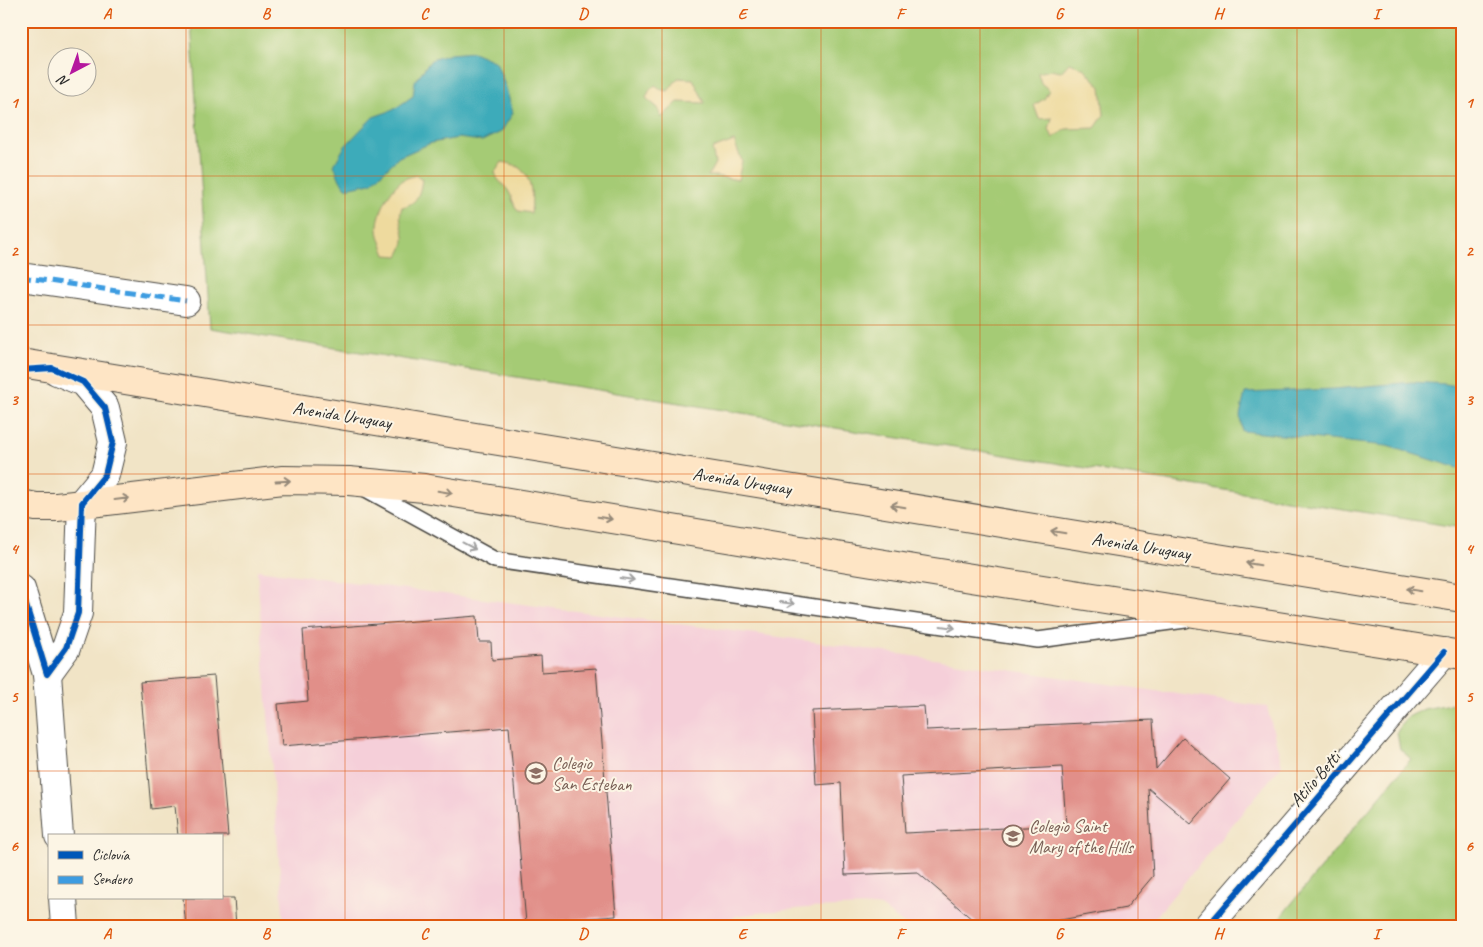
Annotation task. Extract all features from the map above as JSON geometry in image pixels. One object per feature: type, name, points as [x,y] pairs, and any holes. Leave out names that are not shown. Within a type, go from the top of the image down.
[{"type":"main road","name":"Avenida Uruguay","points":[[21,363],[1462,598]]},
{"type":"main road","points":[[21,504],[36,507],[57,507],[283,480],[349,481],[424,488],[927,571],[1453,653]]},
{"type":"street","points":[[21,277],[186,300]]},
{"type":"street","points":[[21,370],[52,368],[84,382],[105,408],[113,442],[105,475],[82,503],[78,613],[66,648],[48,674]]},
{"type":"street","points":[[21,589],[48,674],[59,834]]},
{"type":"street","name":"Atilio Betti","points":[[1208,926],[1453,653]]},
{"type":"street","points":[[63,900],[65,926]]},
{"type":"lane","points":[[349,481],[495,560],[1038,640],[1213,616]]},
{"type":"shaded area","name":"Colegio San Esteban","points":[[257,570],[795,639],[1267,707],[1282,765],[1148,926],[907,926],[881,907],[874,906],[806,908],[766,912],[736,916],[719,926],[284,926]]},
{"type":"green space","points":[[191,21],[1462,21],[1462,528],[210,328]]},
{"type":"green space","points":[[1450,704],[1462,708],[1462,926],[1273,926],[1411,759],[1400,749],[1397,732],[1406,718],[1424,709]]},
{"type":"sand","points":[[1069,63],[1084,68],[1101,87],[1104,115],[1095,128],[1066,129],[1053,138],[1049,129],[1052,118],[1039,119],[1034,105],[1044,99],[1049,90],[1041,83],[1038,73],[1050,70],[1061,72]]},
{"type":"sand","points":[[678,78],[693,79],[705,103],[678,102],[661,118],[658,108],[646,98],[649,91],[655,85],[662,90],[668,91]]},
{"type":"sand","points":[[734,141],[742,161],[738,180],[708,176],[715,163],[712,149]]},
{"type":"sand","points":[[502,162],[516,166],[526,176],[529,182],[532,201],[531,213],[518,211],[509,191],[497,178],[495,172]]},
{"type":"sand","points":[[416,175],[422,179],[419,194],[414,201],[402,207],[400,214],[404,235],[402,248],[398,256],[386,255],[378,229],[383,207],[389,195],[401,181]]},
{"type":"water","points":[[473,52],[496,62],[506,88],[513,113],[501,132],[482,141],[458,138],[431,143],[399,157],[371,183],[346,188],[340,180],[334,165],[345,146],[373,117],[393,110],[413,96],[415,81],[431,60],[450,54]]},
{"type":"water","points":[[1412,382],[1462,387],[1462,469],[1387,446],[1242,431],[1240,415],[1245,393],[1334,389]]},
{"type":"building","points":[[477,616],[479,642],[491,642],[492,660],[541,656],[542,672],[596,668],[616,916],[526,923],[509,727],[282,746],[278,704],[308,701],[303,630]]},
{"type":"building","points":[[214,676],[228,836],[222,836],[222,834],[178,834],[175,806],[151,809],[140,682]]},
{"type":"building","points":[[924,706],[926,730],[1153,720],[1156,769],[1183,738],[1230,779],[1191,824],[1148,788],[1153,876],[1126,908],[1028,926],[980,926],[917,872],[845,875],[841,783],[816,785],[812,711]],"holes":[[[1062,767],[1066,825],[905,833],[901,776]]]},
{"type":"building","points":[[222,898],[234,898],[236,926],[186,926],[183,900],[222,900]]},
{"type":"marked path","points":[[21,277],[186,301]]},
{"type":"cycle path","points":[[21,370],[52,368],[83,382],[105,408],[113,442],[105,475],[82,503],[78,613],[66,648],[47,674],[21,589]]},
{"type":"cycle path","points":[[1208,926],[1444,652]]},
{"type":"place","name":"Colegio San Esteban","points":[[536,773]]},
{"type":"place","name":"Colegio Saint Mary of the Hills","points":[[1013,836]]}]
